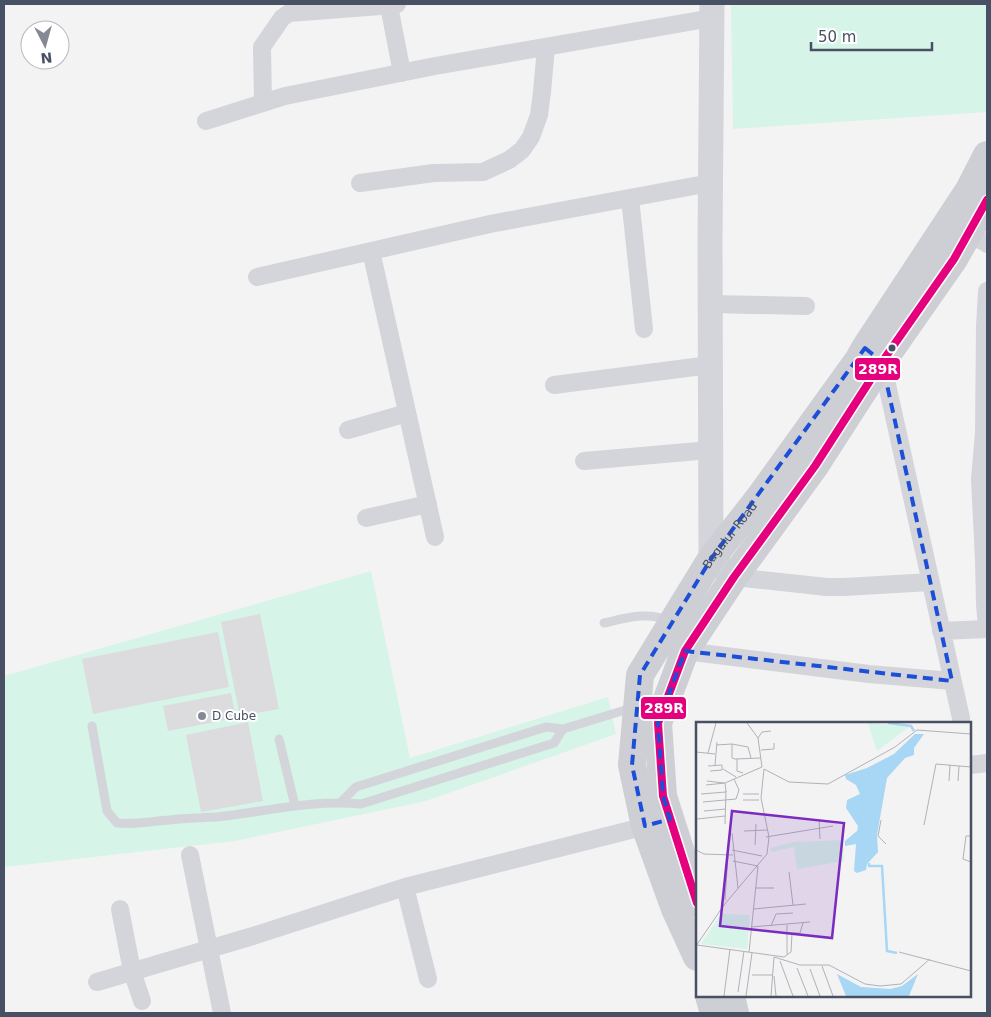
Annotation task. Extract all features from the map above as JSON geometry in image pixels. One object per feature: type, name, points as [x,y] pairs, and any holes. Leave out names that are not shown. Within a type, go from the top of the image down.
[{"type":"main road","name":"Bagalur Road","points":[[658,823],[662,796],[658,722],[685,651],[734,577],[815,466],[873,355],[969,190],[987,154]]},
{"type":"main road","name":"Bagalur Road","points":[[696,901],[632,765],[640,675],[711,559],[759,498],[859,359],[873,355],[954,259],[978,240],[987,200]]},
{"type":"main road","name":"Bagalur Road","points":[[683,876],[675,909],[696,956]]},
{"type":"main road","points":[[709,997],[714,1013]]},
{"type":"main road","points":[[731,997],[735,1013]]},
{"type":"street","points":[[263,103],[262,47],[282,18],[289,13],[350,6],[395,4]]},
{"type":"street","points":[[395,4],[390,11],[402,73]]},
{"type":"street","points":[[206,121],[285,96],[546,47],[712,11],[710,183],[711,559],[734,577],[844,587],[930,582]]},
{"type":"street","points":[[360,183],[434,173],[483,172],[509,160],[522,150],[531,137],[539,115],[546,47]]},
{"type":"street","points":[[257,277],[490,224],[710,183]]},
{"type":"street","points":[[630,198],[644,329]]},
{"type":"street","points":[[371,251],[436,537]]},
{"type":"street","points":[[941,631],[987,629],[980,479],[984,432],[987,291]]},
{"type":"street","points":[[710,304],[806,306]]},
{"type":"street","points":[[873,355],[930,582],[961,722]]},
{"type":"street","points":[[554,385],[710,366]]},
{"type":"street","points":[[348,430],[408,413]]},
{"type":"street","points":[[584,461],[710,450]]},
{"type":"street","points":[[366,518],[428,504]]},
{"type":"street","points":[[685,651],[869,674],[952,681]]},
{"type":"street","points":[[971,765],[987,763]]},
{"type":"street","points":[[97,982],[209,950],[405,887],[658,823]]},
{"type":"street","points":[[190,855],[222,1013]]},
{"type":"street","points":[[405,887],[428,979]]},
{"type":"street","points":[[120,909],[132,971],[142,1002]]},
{"type":"lane","points":[[604,623],[644,616],[661,616],[672,622]]},
{"type":"lane","points":[[341,802],[356,787],[546,727],[562,729],[637,707]]},
{"type":"lane","points":[[92,726],[107,811],[117,823],[130,824],[217,816],[276,807],[341,802],[361,804],[554,743],[562,729]]},
{"type":"lane","points":[[279,738],[295,806]]},
{"type":"highlighted area","points":[[865,348],[882,362],[952,681],[685,651],[658,723],[663,796],[670,819],[645,826],[632,765],[640,675],[711,559]]},
{"type":"green space","points":[[731,4],[987,4],[987,112],[733,129]]},
{"type":"green space","name":"D Cube","points":[[371,571],[410,758],[608,697],[616,734],[426,801],[235,841],[4,867],[4,676]]},
{"type":"building","points":[[260,614],[279,709],[240,716],[221,622]]},
{"type":"building","points":[[218,632],[229,687],[93,714],[82,659]]},
{"type":"building","points":[[231,693],[236,718],[168,731],[163,706]]},
{"type":"building","points":[[248,722],[263,801],[201,812],[186,735]]},
{"type":"transit line","name":"289R","points":[[696,900],[663,796],[658,723],[685,651],[734,577],[815,466],[882,362],[954,259],[987,200]]},
{"type":"place","name":"D Cube","points":[[202,716]]}]
